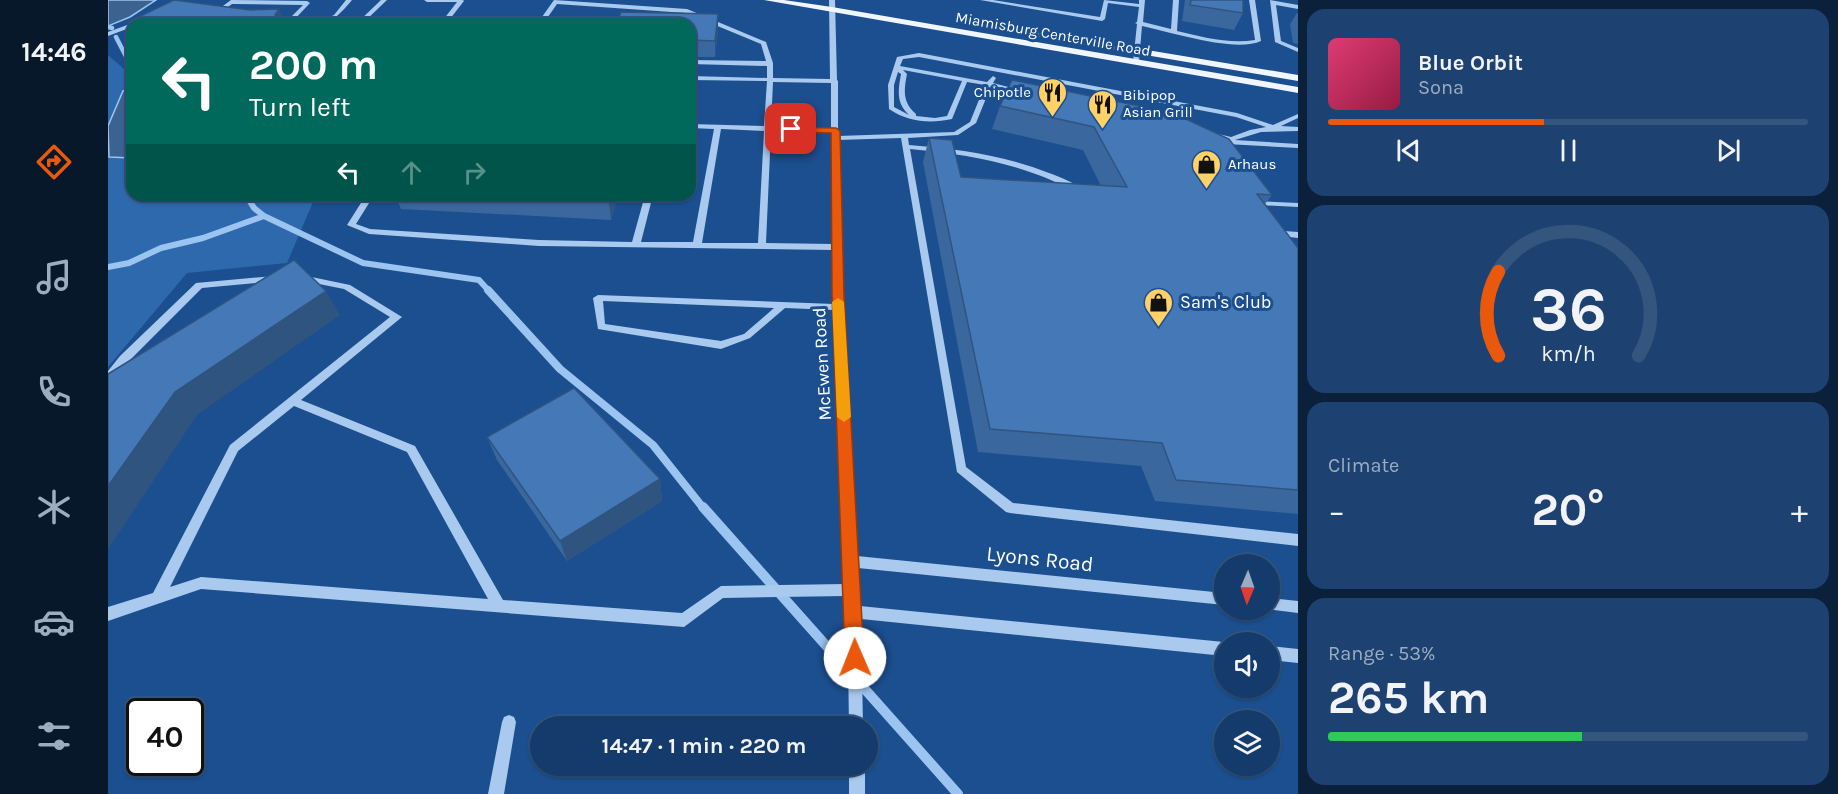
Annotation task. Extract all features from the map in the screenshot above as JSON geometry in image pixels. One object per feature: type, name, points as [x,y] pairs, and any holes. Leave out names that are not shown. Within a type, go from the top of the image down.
[{"type":"main road","name":"Miamisburg Centerville Road","points":[[768,0],[833,3],[1298,78]]},
{"type":"main road","name":"Miamisburg Centerville Road","points":[[833,3],[1136,62],[1298,90]]},
{"type":"street","points":[[331,18],[336,16],[349,0]]},
{"type":"street","points":[[365,18],[384,0]]},
{"type":"street","points":[[427,0],[460,1],[447,18]]},
{"type":"street","points":[[983,0],[1102,19],[1106,1],[1142,3],[1138,23],[1136,62]]},
{"type":"street","points":[[1174,31],[1176,0]]},
{"type":"street","points":[[1138,23],[1213,39],[1250,43],[1258,41],[1250,0]]},
{"type":"street","points":[[544,18],[556,1],[669,9],[696,14],[764,43],[770,63],[770,79],[762,246]]},
{"type":"street","points":[[1298,7],[1273,2],[1278,42],[1298,50]]},
{"type":"street","points":[[214,16],[231,3],[307,3],[293,18]]},
{"type":"street","name":"McEwen Road","points":[[833,3],[838,307],[854,612],[856,716]]},
{"type":"street","points":[[650,15],[669,9]]},
{"type":"street","points":[[690,18],[696,14]]},
{"type":"street","points":[[204,15],[224,17]]},
{"type":"street","points":[[108,34],[126,27]]},
{"type":"street","points":[[964,80],[952,116],[940,120],[920,119],[901,114],[891,108],[891,85],[900,57],[919,55],[1237,115],[1273,127],[1298,116]]},
{"type":"street","points":[[696,62],[770,63]]},
{"type":"street","points":[[896,67],[1034,94]]},
{"type":"street","points":[[896,67],[904,74],[900,94],[903,106],[920,119]]},
{"type":"street","points":[[905,142],[956,134],[973,123],[998,69]]},
{"type":"street","points":[[696,78],[835,81]]},
{"type":"street","points":[[696,126],[769,128],[836,134],[999,157],[1053,176],[1088,194]]},
{"type":"street","points":[[697,245],[718,127]]},
{"type":"street","points":[[1228,143],[1242,132],[1273,127],[1298,129]]},
{"type":"street","points":[[1202,130],[1228,143],[1298,146]]},
{"type":"street","points":[[905,142],[961,469],[1010,507],[1298,540]]},
{"type":"street","points":[[1252,194],[1263,210]]},
{"type":"street","points":[[366,201],[351,225],[369,231],[539,243],[837,247]]},
{"type":"street","points":[[636,244],[647,201]]},
{"type":"street","points":[[1258,203],[1298,205]]},
{"type":"street","points":[[1276,226],[1284,234],[1294,238]]},
{"type":"street","points":[[108,378],[124,359],[199,285],[224,281],[299,278],[347,287],[397,317],[234,447],[158,597]]},
{"type":"street","points":[[783,305],[747,336],[721,345],[601,327],[598,298],[716,300],[838,307]]},
{"type":"street","points":[[293,401],[411,449],[499,606]]},
{"type":"street","name":"Lyons Road","points":[[851,561],[1214,598]]},
{"type":"street","points":[[108,614],[201,583],[684,620],[721,592],[852,590]]},
{"type":"street","points":[[1280,605],[1298,607]]},
{"type":"street","points":[[854,612],[1214,648]]},
{"type":"street","points":[[1280,654],[1298,656]]},
{"type":"street","points":[[496,794],[509,722]]},
{"type":"street","points":[[857,776],[857,794]]},
{"type":"shaded area","points":[[108,0],[156,0],[130,17],[108,26]]},
{"type":"shaded area","points":[[108,55],[126,71],[126,201],[313,201],[287,263],[187,273],[108,367]]},
{"type":"shaded area","points":[[126,90],[126,158],[109,157],[108,126],[123,91]]},
{"type":"building","points":[[174,0],[250,10],[279,9],[275,15],[282,18],[136,18]]},
{"type":"building","points":[[1191,0],[1243,0],[1243,13],[1190,5]]},
{"type":"building","points":[[621,12],[718,14],[715,41],[696,40],[696,18],[619,18]]},
{"type":"building","points":[[1012,80],[1173,113],[1229,139],[1272,195],[1257,194],[1298,248],[1298,490],[1176,480],[1162,443],[990,429],[929,138],[952,140],[961,177],[1127,187],[1094,127],[1000,106]]},
{"type":"building","points":[[294,260],[326,291],[175,392],[108,486],[108,374]]},
{"type":"building","points":[[574,388],[660,479],[560,541],[487,437]]},
{"type":"waterway","points":[[108,27],[112,28]]},
{"type":"waterway","points":[[116,37],[126,56]]},
{"type":"waterway","points":[[250,201],[264,216]]},
{"type":"waterway","points":[[108,267],[129,263],[161,248],[203,238],[264,216]]},
{"type":"waterway","points":[[264,216],[363,263],[479,280],[489,291]]},
{"type":"waterway","points":[[488,290],[560,369],[653,445],[704,509]]},
{"type":"waterway","points":[[703,507],[958,794]]},
{"type":"slow traffic","points":[[838,302],[844,417]]},
{"type":"place","name":"Chipotle","points":[[1052,118]]},
{"type":"place","name":"Bibipop Asian Grill","points":[[1102,130]]},
{"type":"place","name":"Arhaus","points":[[1207,190]]},
{"type":"place","name":"Sam's Club","points":[[1159,328]]},
{"type":"route","points":[[791,129],[836,131],[838,294],[855,658]]}]
